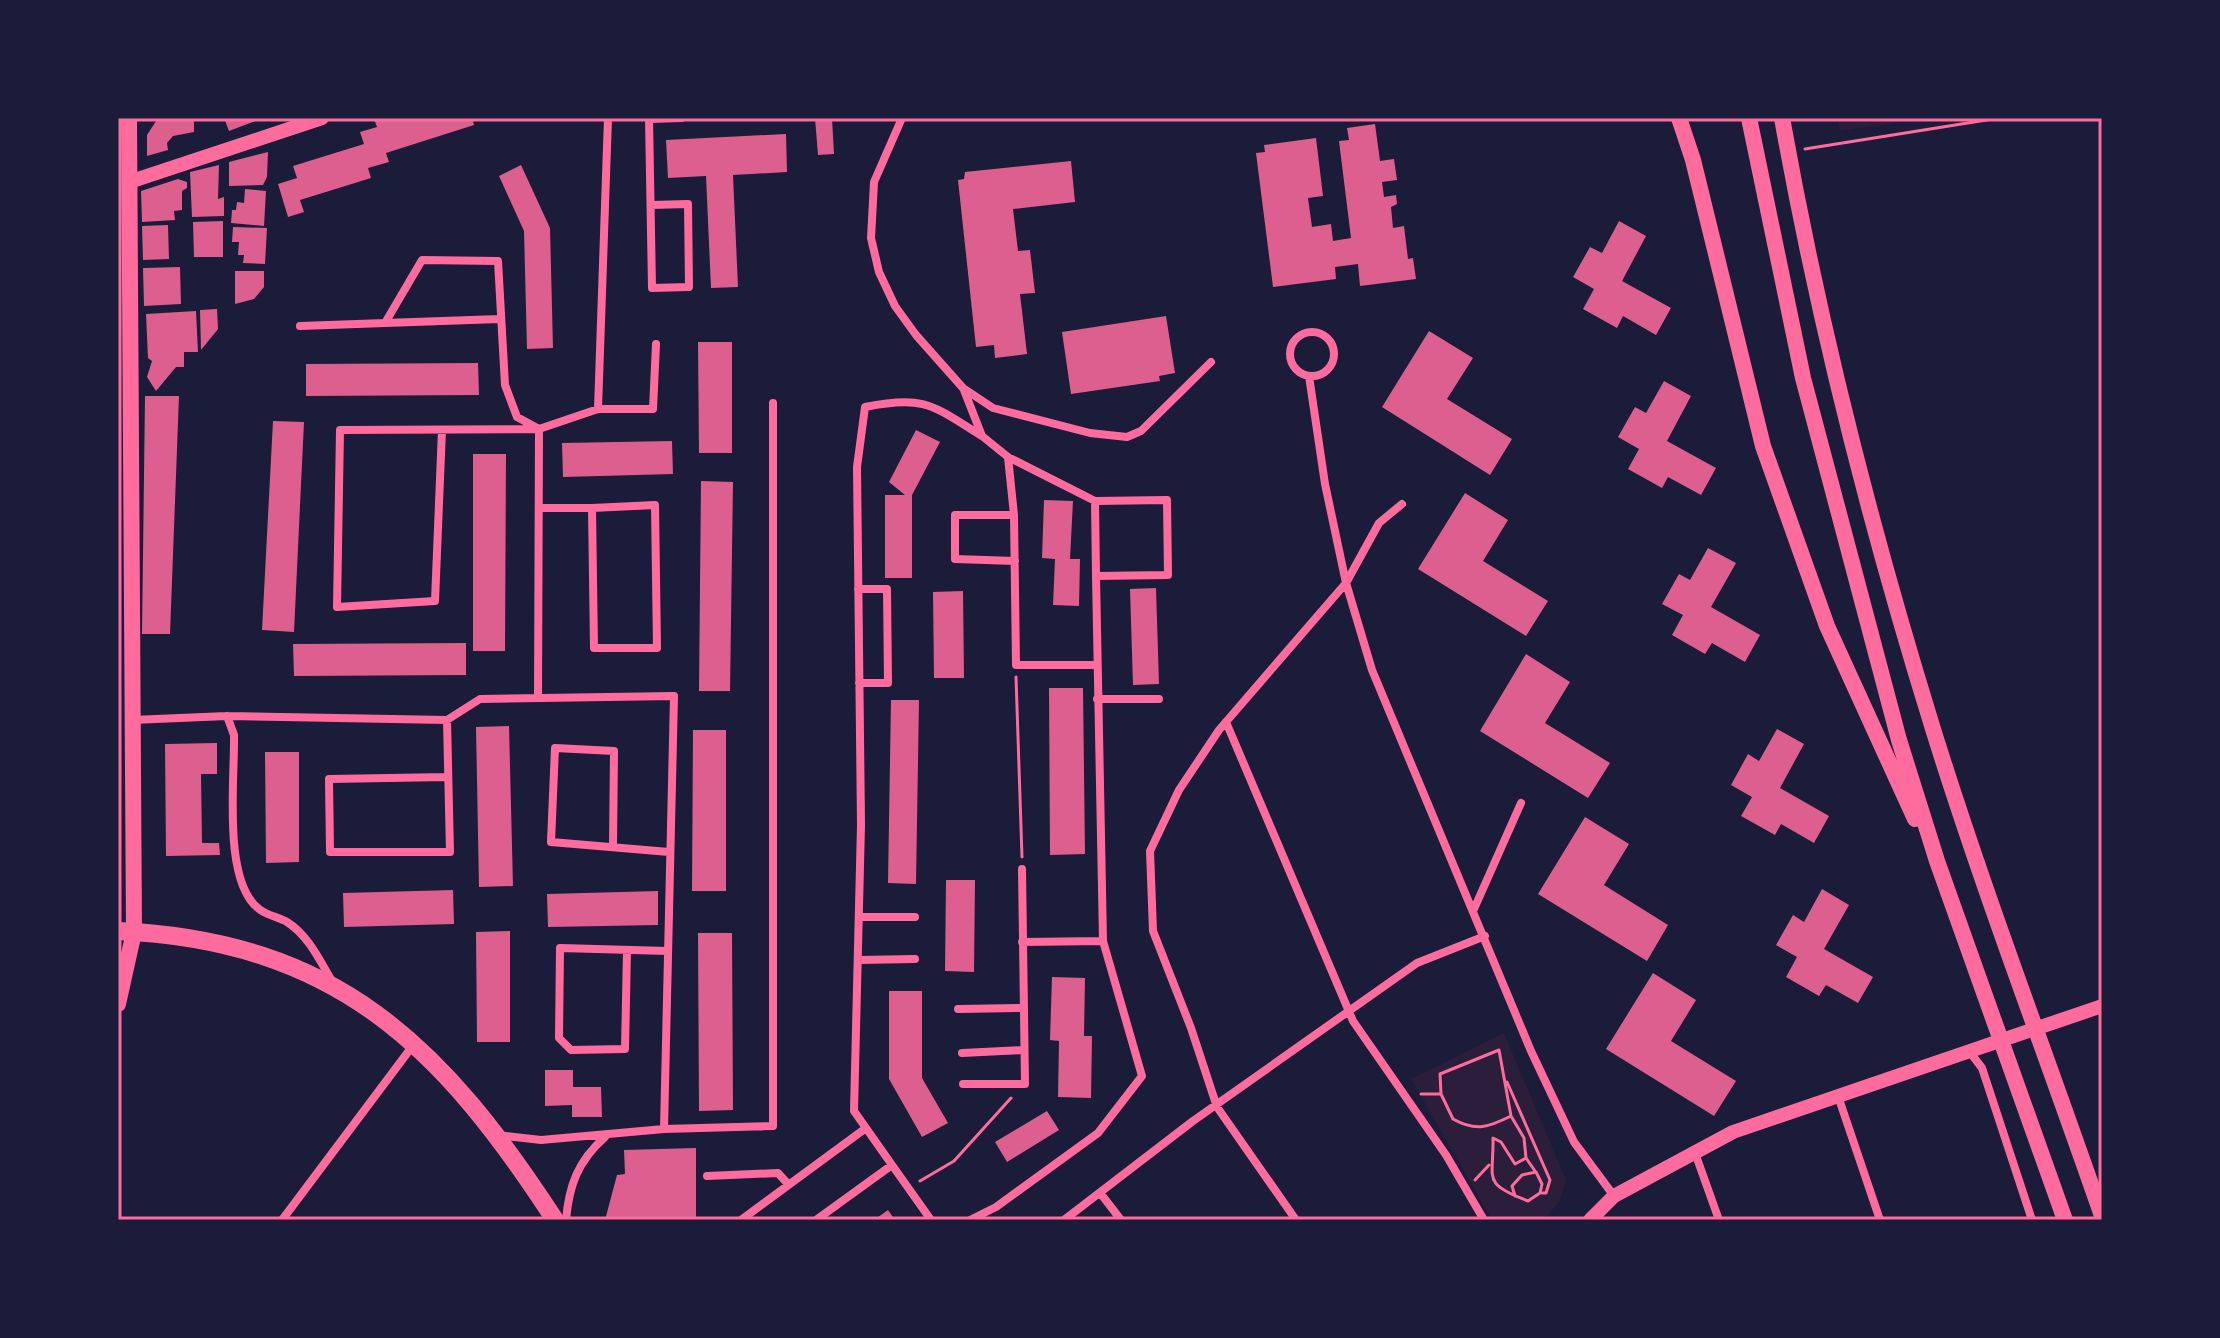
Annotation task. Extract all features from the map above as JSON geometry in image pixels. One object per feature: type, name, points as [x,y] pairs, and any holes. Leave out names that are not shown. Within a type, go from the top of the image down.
[{"type":"main road","points":[[118,1004],[126,931],[132,720],[124,557],[129,118]]},
{"type":"main road","points":[[1679,118],[1693,160],[1763,446],[1827,626],[1890,770],[1937,861]]},
{"type":"main road","points":[[1749,118],[1803,378],[1894,724],[1937,861],[2065,1220]]},
{"type":"main road","points":[[1782,118],[1834,370],[1898,609],[1938,746],[2102,1216]]},
{"type":"main road","points":[[126,931],[248,953],[291,966],[371,1007],[442,1070],[497,1135],[555,1220]]},
{"type":"street","points":[[129,182],[301,122],[322,118]]},
{"type":"street","points":[[598,409],[608,118]]},
{"type":"street","points":[[651,205],[688,204],[689,287],[652,288],[649,118],[682,118]]},
{"type":"street","points":[[902,118],[874,182],[871,238],[879,272],[895,306],[963,388],[993,408],[1090,433],[1127,437],[1141,431],[1211,362]]},
{"type":"street","points":[[385,323],[422,260],[498,261],[505,385],[517,417],[539,429]]},
{"type":"street","points":[[300,326],[500,319]]},
{"type":"street","points":[[1309,376],[1323,374],[1334,357],[1331,343],[1314,332],[1300,336],[1291,348],[1292,363],[1309,376],[1325,484],[1346,583],[1372,670],[1531,1051],[1574,1142],[1614,1196]]},
{"type":"street","points":[[442,430],[435,601],[337,607],[340,430],[539,429],[598,409],[653,409],[656,344]]},
{"type":"street","points":[[963,388],[982,436]]},
{"type":"street","points":[[931,1220],[854,1111],[859,960],[857,467],[865,407],[904,399],[935,407],[982,436],[1008,457],[1095,501],[1167,500],[1168,575],[1096,576]]},
{"type":"street","points":[[497,1135],[541,1140],[605,1137],[664,1129],[773,1126],[773,403]]},
{"type":"street","points":[[538,698],[539,429]]},
{"type":"street","points":[[1008,457],[1014,515],[1016,665],[1096,665]]},
{"type":"street","points":[[970,1220],[996,1207],[1098,1133],[1142,1076],[1103,941],[1095,501]]},
{"type":"street","points":[[1296,1220],[1217,1107],[1191,1028],[1153,931],[1150,851],[1179,790],[1226,722],[1346,583],[1379,523],[1402,504]]},
{"type":"street","points":[[539,508],[655,505],[657,648],[594,648],[592,508]]},
{"type":"street","points":[[1014,515],[955,515],[955,559],[1015,561]]},
{"type":"street","points":[[858,589],[887,589],[888,683],[859,683]]},
{"type":"street","points":[[132,720],[227,716],[447,720],[480,699],[674,696],[664,1129]]},
{"type":"street","points":[[1097,699],[1159,699]]},
{"type":"street","points":[[227,716],[234,735],[236,865],[243,892],[259,909],[290,924],[306,940],[336,988]]},
{"type":"street","points":[[447,720],[450,852],[330,852],[329,779],[448,777]]},
{"type":"street","points":[[1226,722],[1349,1011],[1484,1220]]},
{"type":"street","points":[[613,846],[614,751],[555,748],[551,842],[669,852]]},
{"type":"street","points":[[1474,909],[1521,803]]},
{"type":"street","points":[[963,1084],[1025,1084],[1022,869]]},
{"type":"street","points":[[859,917],[915,917]]},
{"type":"street","points":[[1064,1220],[1193,1121],[1417,963],[1485,936]]},
{"type":"street","points":[[1022,942],[1103,941]]},
{"type":"street","points":[[627,950],[625,1049],[571,1050],[559,1038],[560,948],[668,951]]},
{"type":"street","points":[[859,960],[915,959]]},
{"type":"street","points":[[1590,1220],[1614,1196],[1694,1150],[1733,1132],[2102,1006]]},
{"type":"street","points":[[958,1009],[1023,1008]]},
{"type":"street","points":[[282,1220],[414,1044]]},
{"type":"street","points":[[962,1053],[1024,1050]]},
{"type":"street","points":[[1968,1050],[1982,1068],[2032,1220]]},
{"type":"street","points":[[1838,1095],[1880,1220]]},
{"type":"street","points":[[741,1220],[866,1128]]},
{"type":"street","points":[[566,1220],[576,1172],[587,1153],[605,1137]]},
{"type":"street","points":[[1694,1150],[1719,1220]]},
{"type":"street","points":[[816,1220],[892,1165]]},
{"type":"street","points":[[707,1176],[778,1173],[788,1184]]},
{"type":"street","points":[[1101,1194],[1121,1220]]},
{"type":"path","points":[[1788,152],[1999,118]]},
{"type":"path","points":[[1016,665],[1022,869]]},
{"type":"path","points":[[1511,1116],[1489,1127],[1475,1129],[1453,1119],[1441,1094],[1440,1074],[1499,1050],[1511,1116],[1524,1138],[1526,1158],[1542,1184],[1540,1193]]},
{"type":"path","points":[[1489,1127],[1493,1138],[1489,1165],[1495,1183],[1507,1195],[1528,1201],[1540,1193],[1546,1193],[1550,1180],[1504,1075]]},
{"type":"path","points":[[908,1188],[954,1161],[1025,1084]]},
{"type":"path","points":[[1406,1098],[1441,1094]]},
{"type":"path","points":[[1493,1138],[1501,1142],[1515,1164],[1526,1158]]},
{"type":"path","points":[[1466,1189],[1489,1165]]},
{"type":"path","points":[[1515,1196],[1512,1186],[1522,1175],[1536,1172]]},
{"type":"shaded area","points":[[1837,118],[1930,118],[1840,131]]},
{"type":"shaded area","points":[[1504,1033],[1566,1180],[1560,1201],[1544,1220],[1492,1220],[1411,1079]]},
{"type":"building","points":[[158,118],[194,118],[194,132],[173,136],[167,143],[168,150],[147,156],[147,135]]},
{"type":"building","points":[[224,118],[263,118],[229,131]]},
{"type":"building","points":[[472,118],[474,125],[386,153],[389,162],[368,168],[371,178],[300,200],[304,212],[288,217],[278,184],[297,178],[293,166],[364,144],[360,132],[377,127],[374,119]]},
{"type":"building","points":[[815,118],[832,118],[834,154],[818,155]]},
{"type":"building","points":[[1375,124],[1380,161],[1394,159],[1397,180],[1382,182],[1384,197],[1396,195],[1397,204],[1391,207],[1393,228],[1404,226],[1408,259],[1413,258],[1416,279],[1360,286],[1358,264],[1335,267],[1336,279],[1273,287],[1256,153],[1265,152],[1264,145],[1316,138],[1323,196],[1308,198],[1312,227],[1331,224],[1333,241],[1351,238],[1339,141],[1349,140],[1347,128]]},
{"type":"building","points":[[786,134],[787,172],[733,175],[738,287],[711,288],[706,176],[668,178],[666,140]]},
{"type":"building","points":[[268,152],[267,177],[263,185],[229,186],[229,162]]},
{"type":"building","points":[[1071,161],[1075,202],[1013,209],[1018,251],[1030,250],[1035,293],[1020,294],[1027,354],[995,358],[994,345],[976,347],[958,180],[964,179],[965,172]]},
{"type":"building","points":[[219,165],[218,199],[224,197],[224,216],[192,217],[190,172]]},
{"type":"building","points":[[521,165],[550,228],[553,348],[527,349],[524,231],[499,176]]},
{"type":"building","points":[[178,179],[187,182],[187,188],[182,191],[182,210],[174,211],[175,220],[142,222],[141,191]]},
{"type":"building","points":[[245,189],[266,191],[264,226],[231,223],[232,210],[236,210],[237,202],[244,203]]},
{"type":"building","points":[[223,221],[223,257],[194,257],[193,222]]},
{"type":"building","points":[[1619,221],[1646,236],[1622,281],[1671,308],[1656,335],[1623,316],[1617,328],[1583,309],[1594,289],[1573,277],[1590,247],[1602,253]]},
{"type":"building","points":[[168,225],[169,259],[143,260],[142,226]]},
{"type":"building","points":[[233,227],[267,228],[265,264],[243,263],[244,255],[238,255],[239,242],[232,242]]},
{"type":"building","points":[[180,267],[181,304],[144,306],[143,268]]},
{"type":"building","points":[[235,271],[264,271],[264,287],[254,299],[235,304]]},
{"type":"building","points":[[217,309],[218,329],[201,350],[200,310]]},
{"type":"building","points":[[196,311],[198,352],[184,352],[184,367],[176,367],[156,391],[147,377],[152,361],[148,358],[146,314]]},
{"type":"building","points":[[1166,316],[1175,373],[1159,376],[1160,381],[1071,394],[1062,332]]},
{"type":"building","points":[[1429,331],[1473,358],[1447,399],[1512,439],[1490,475],[1382,407]]},
{"type":"building","points":[[698,342],[732,342],[732,453],[699,453]]},
{"type":"building","points":[[478,363],[479,395],[306,396],[306,364]]},
{"type":"building","points":[[1664,381],[1691,396],[1667,441],[1716,468],[1701,495],[1668,477],[1662,488],[1628,469],[1639,449],[1618,437],[1635,407],[1646,413]]},
{"type":"building","points":[[145,396],[179,396],[170,634],[142,634]]},
{"type":"building","points":[[273,421],[304,422],[294,632],[262,630]]},
{"type":"building","points":[[916,430],[940,442],[912,495],[912,578],[885,578],[885,495],[905,495],[889,482]]},
{"type":"building","points":[[672,441],[673,474],[563,477],[562,443]]},
{"type":"building","points":[[473,454],[506,454],[505,651],[473,651]]},
{"type":"building","points":[[701,481],[733,482],[730,691],[699,691]]},
{"type":"building","points":[[1465,493],[1508,520],[1483,561],[1548,601],[1526,636],[1418,569]]},
{"type":"building","points":[[1044,500],[1073,501],[1070,559],[1080,559],[1079,606],[1053,605],[1055,559],[1042,558]]},
{"type":"building","points":[[1708,548],[1736,563],[1711,607],[1760,635],[1745,662],[1712,643],[1705,654],[1672,635],[1683,615],[1662,604],[1679,574],[1690,580]]},
{"type":"building","points":[[1156,588],[1159,684],[1133,685],[1130,589]]},
{"type":"building","points":[[963,591],[964,678],[934,678],[933,592]]},
{"type":"building","points":[[466,643],[466,675],[294,676],[293,644]]},
{"type":"building","points":[[1526,654],[1570,682],[1545,723],[1610,763],[1588,798],[1480,731]]},
{"type":"building","points":[[1049,688],[1083,688],[1085,854],[1050,855]]},
{"type":"building","points":[[891,700],[919,700],[916,884],[888,883]]},
{"type":"building","points":[[509,726],[513,886],[479,887],[476,727]]},
{"type":"building","points":[[1777,729],[1804,744],[1780,788],[1829,816],[1814,843],[1781,824],[1775,835],[1741,816],[1752,797],[1731,785],[1748,754],[1759,761]]},
{"type":"building","points":[[693,730],[726,730],[726,891],[692,891]]},
{"type":"building","points":[[217,743],[217,774],[201,774],[202,843],[219,843],[220,855],[166,856],[165,744]]},
{"type":"building","points":[[265,752],[299,752],[299,862],[266,863]]},
{"type":"building","points":[[1585,817],[1629,844],[1604,885],[1668,925],[1647,961],[1538,894]]},
{"type":"building","points":[[946,880],[975,880],[974,972],[945,971]]},
{"type":"building","points":[[1822,889],[1849,905],[1824,949],[1873,977],[1858,1003],[1826,985],[1819,996],[1786,977],[1797,957],[1776,945],[1793,915],[1804,922]]},
{"type":"building","points":[[453,890],[454,924],[344,927],[343,893]]},
{"type":"building","points":[[658,891],[658,925],[548,927],[547,894]]},
{"type":"building","points":[[510,931],[510,1042],[477,1042],[476,932]]},
{"type":"building","points":[[698,933],[732,933],[733,1110],[699,1111]]},
{"type":"building","points":[[1653,973],[1696,1000],[1671,1041],[1736,1081],[1714,1116],[1606,1049]]},
{"type":"building","points":[[1052,977],[1085,978],[1084,1036],[1092,1036],[1091,1098],[1058,1097],[1059,1041],[1050,1040]]},
{"type":"building","points":[[889,991],[922,991],[922,1078],[948,1123],[922,1137],[889,1079]]},
{"type":"building","points":[[545,1070],[573,1070],[573,1087],[601,1087],[602,1117],[572,1117],[572,1105],[545,1106]]},
{"type":"building","points":[[1047,1111],[1059,1130],[1007,1162],[995,1142]]},
{"type":"building","points":[[696,1148],[696,1220],[605,1220],[617,1175],[625,1174],[624,1150]]},
{"type":"building","points":[[888,1210],[895,1220],[874,1220]]}]
